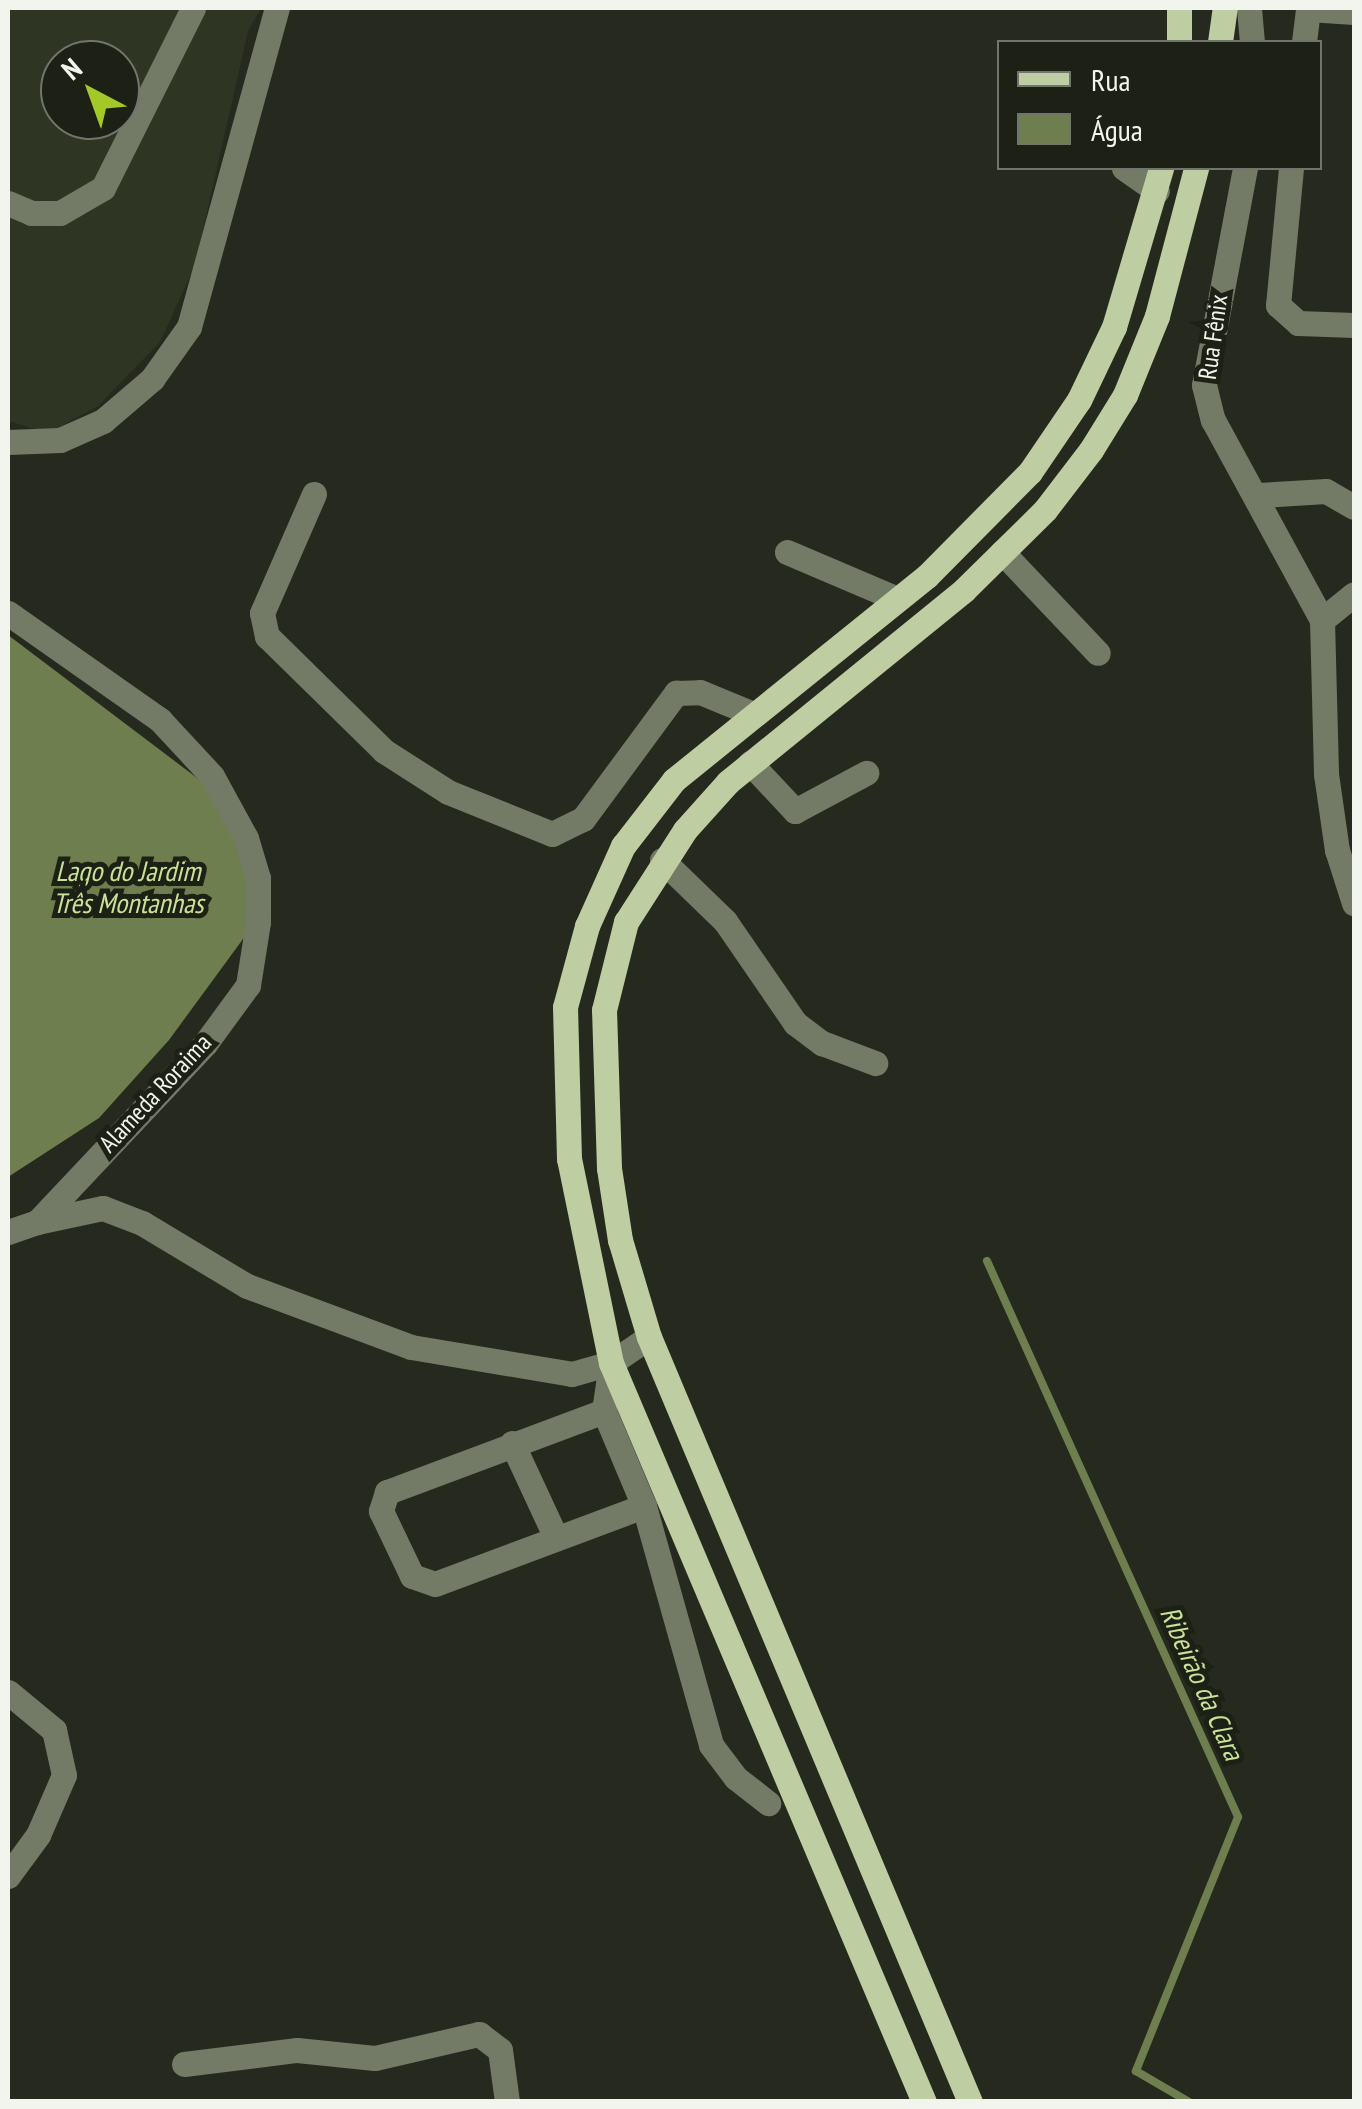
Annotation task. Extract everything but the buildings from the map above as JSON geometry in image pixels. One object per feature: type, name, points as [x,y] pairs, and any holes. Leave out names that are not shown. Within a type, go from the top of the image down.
[{"type":"main road","points":[[1179,8],[1179,40]]},
{"type":"main road","points":[[1220,40],[1225,8]]},
{"type":"main road","points":[[967,2096],[649,1337],[620,1240],[608,1168],[604,1010],[626,922],[662,860],[750,763],[1002,552],[1045,510],[1126,396],[1157,316],[1195,170]]},
{"type":"main road","points":[[924,2102],[610,1363],[568,1160],[566,1007],[586,926],[623,846],[674,780],[750,712],[897,600],[1030,472],[1079,400],[1114,327],[1159,179]]},
{"type":"street","points":[[8,204],[31,214],[60,214],[103,188],[193,8]]},
{"type":"street","points":[[8,442],[60,440],[103,421],[152,379],[189,327],[221,230],[277,8]]},
{"type":"street","points":[[1304,40],[1308,8],[1354,12]]},
{"type":"street","points":[[1130,170],[1159,179]]},
{"type":"street","name":"Rua Fênix","points":[[1245,170],[1204,385],[1213,420],[1259,495],[1322,620],[1326,774],[1337,850],[1354,903]]},
{"type":"street","points":[[1291,170],[1278,305],[1298,323],[1354,326]]},
{"type":"street","points":[[1259,495],[1326,491],[1354,506]]},
{"type":"street","points":[[314,494],[262,612],[266,636],[384,751],[448,792],[552,834],[592,809],[676,693],[700,692],[750,712]]},
{"type":"street","points":[[787,552],[897,600]]},
{"type":"street","points":[[1002,552],[1098,653]]},
{"type":"street","points":[[1322,620],[1354,594]]},
{"type":"street","name":"Alameda Roraima","points":[[8,613],[160,720],[212,776],[258,878],[248,985],[205,1044],[37,1222],[8,1232]]},
{"type":"street","points":[[750,763],[795,811],[866,773]]},
{"type":"street","points":[[662,860],[725,921],[795,1023],[822,1043],[876,1063]]},
{"type":"street","points":[[37,1222],[103,1208],[142,1223],[247,1286],[411,1346],[572,1374],[610,1363],[649,1337]]},
{"type":"street","points":[[610,1363],[604,1411],[644,1506],[712,1746],[736,1778],[768,1802]]},
{"type":"street","points":[[604,1411],[388,1492],[382,1511],[412,1576],[435,1584],[644,1506]]},
{"type":"street","points":[[512,1443],[556,1538]]},
{"type":"street","points":[[8,1692],[54,1730],[64,1775],[38,1835],[8,1876]]},
{"type":"street","points":[[184,2064],[297,2050],[375,2058],[479,2034],[500,2050],[506,2102]]},
{"type":"shaded area","points":[[8,8],[261,8],[248,31],[195,265],[160,342],[98,406],[48,433],[8,421]]},
{"type":"water","name":"Lago do Jardim Três Montanhas","points":[[8,635],[209,787],[251,857],[254,924],[169,1040],[99,1118],[8,1177]]},
{"type":"waterway","name":"Ribeirão da Clara","points":[[987,1261],[1238,1817],[1136,2071],[1189,2102]]}]
